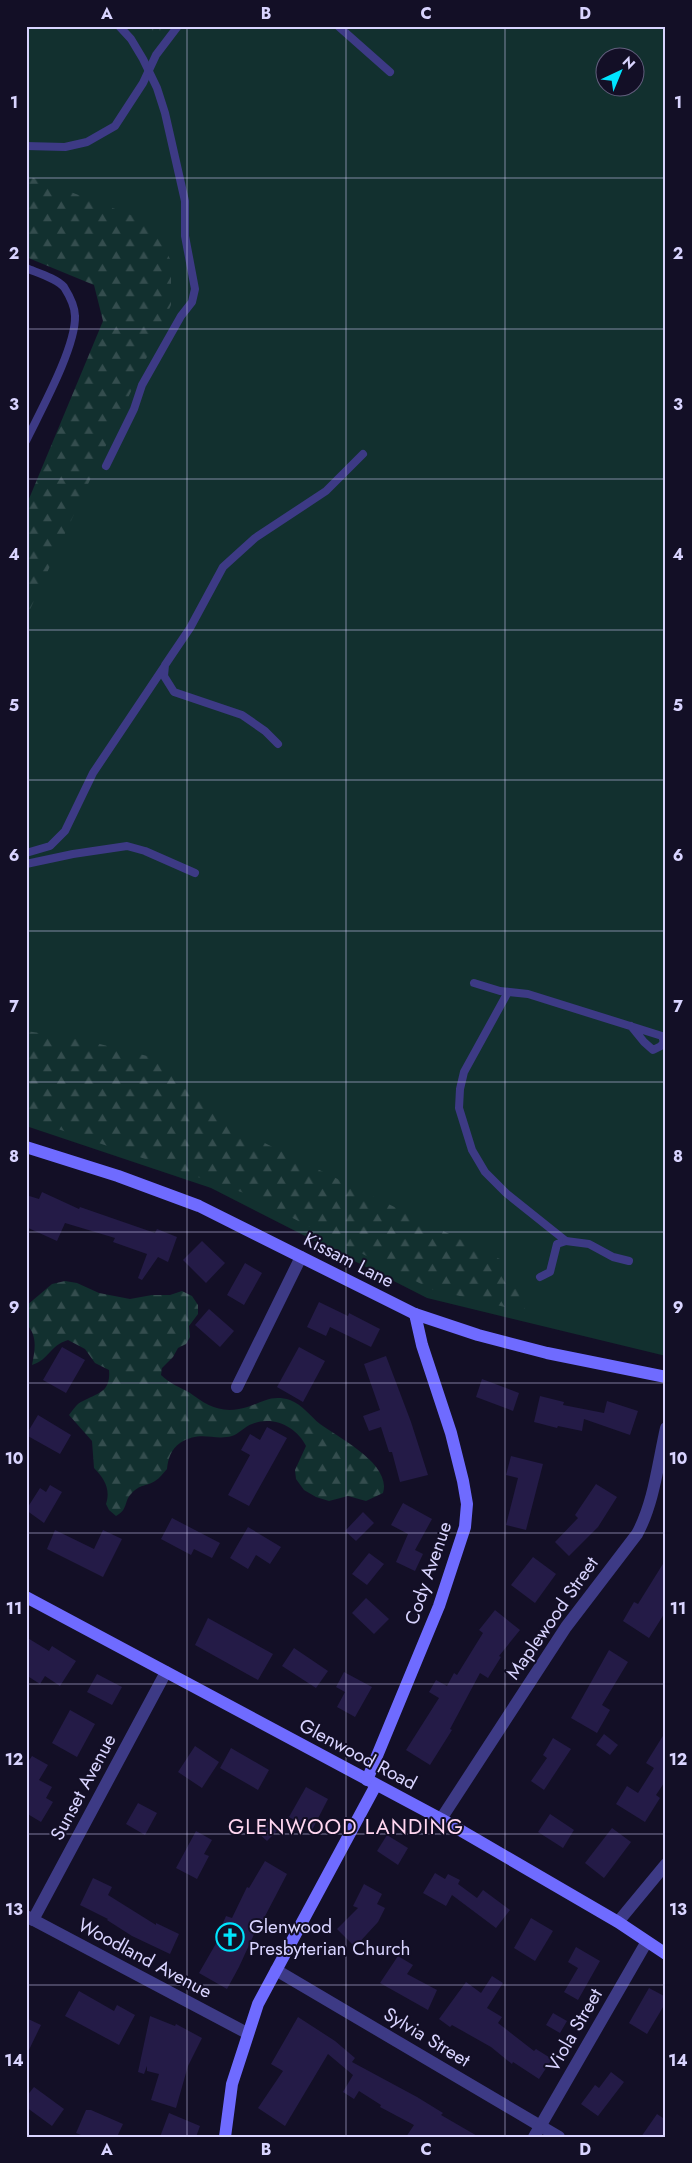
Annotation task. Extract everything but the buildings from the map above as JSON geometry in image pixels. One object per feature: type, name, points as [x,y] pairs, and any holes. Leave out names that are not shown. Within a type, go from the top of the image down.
[{"type":"street","name":"Kissam Lane","points":[[26,1147],[118,1176],[199,1206],[415,1314],[478,1335],[547,1353],[666,1377]]},
{"type":"street","points":[[237,1387],[301,1257]]},
{"type":"street","name":"Cody Avenue","points":[[226,2137],[232,2084],[258,2004],[372,1783],[439,1606],[465,1527],[467,1504],[463,1481],[451,1433],[422,1345],[415,1314]]},
{"type":"street","name":"Maplewood Street","points":[[441,1819],[566,1628],[643,1524],[666,1428]]},
{"type":"street","name":"Glenwood Road","points":[[26,1597],[441,1819],[618,1922],[666,1954]]},
{"type":"street","name":"Sunset Avenue","points":[[30,1918],[166,1672]]},
{"type":"street","points":[[618,1922],[666,1864]]},
{"type":"street","name":"Woodland Avenue","points":[[30,1918],[247,2033]]},
{"type":"street","name":"Viola Street","points":[[537,2131],[646,1942]]},
{"type":"street","name":"Sylvia Street","points":[[276,1970],[537,2131],[559,2137]]},
{"type":"lane","points":[[106,466],[134,409],[142,385],[181,316],[192,302],[196,289],[185,236],[185,202],[165,113],[157,88],[149,72],[131,39],[119,26]]},
{"type":"lane","points":[[26,146],[66,147],[87,142],[115,126],[149,72],[156,55],[178,26]]},
{"type":"lane","points":[[338,26],[390,72]]},
{"type":"lane","points":[[26,268],[58,282],[64,288],[72,303],[75,314],[74,334],[26,440]]},
{"type":"lane","points":[[26,852],[50,846],[65,830],[94,774],[190,628],[223,568],[255,538],[326,491],[363,454]]},
{"type":"lane","points":[[165,665],[164,676],[174,692],[242,715],[261,727],[278,744]]},
{"type":"lane","points":[[26,864],[83,852],[127,846],[145,851],[195,873]]},
{"type":"lane","points":[[474,983],[500,991],[528,994],[566,1008],[631,1026]]},
{"type":"lane","points":[[508,992],[464,1072],[460,1089],[459,1108],[472,1150],[485,1172],[506,1192],[566,1241]]},
{"type":"lane","points":[[540,1277],[546,1276],[550,1272],[557,1244],[566,1241],[589,1244],[613,1256],[629,1261]]},
{"type":"green space","points":[[26,26],[666,26],[666,1356],[427,1298],[211,1188],[26,1126],[26,554],[143,280],[26,225]]},
{"type":"green space","points":[[141,26],[170,26],[161,39]]},
{"type":"green space","points":[[26,175],[152,223],[171,261],[171,305],[26,618],[26,506],[103,321],[94,285],[26,257]]},
{"type":"green space","points":[[26,1031],[80,1039],[159,1059],[232,1127],[506,1262],[526,1312],[431,1289],[244,1193],[26,1118]]},
{"type":"green space","points":[[65,1281],[77,1283],[99,1293],[130,1299],[152,1295],[170,1295],[182,1291],[192,1296],[198,1305],[198,1314],[189,1326],[190,1337],[186,1344],[178,1348],[173,1357],[162,1368],[161,1375],[201,1401],[219,1409],[239,1409],[276,1398],[295,1402],[320,1424],[351,1444],[372,1462],[380,1472],[384,1482],[383,1493],[366,1501],[348,1496],[329,1501],[316,1497],[304,1490],[296,1479],[295,1470],[306,1446],[297,1433],[284,1424],[268,1421],[249,1425],[232,1436],[201,1436],[187,1439],[180,1443],[174,1448],[170,1455],[167,1469],[160,1477],[135,1491],[129,1497],[120,1514],[116,1516],[109,1510],[106,1504],[108,1493],[106,1484],[94,1468],[92,1441],[69,1415],[79,1403],[106,1387],[109,1370],[95,1363],[85,1349],[68,1340],[32,1365],[35,1343],[30,1328],[26,1324],[26,1306],[52,1284]]},
{"type":"place","name":"Glenwood Presbyterian Church","points":[[230,1937]]},
{"type":"district","name":"GLENWOOD LANDING","points":[[346,1827]]}]
